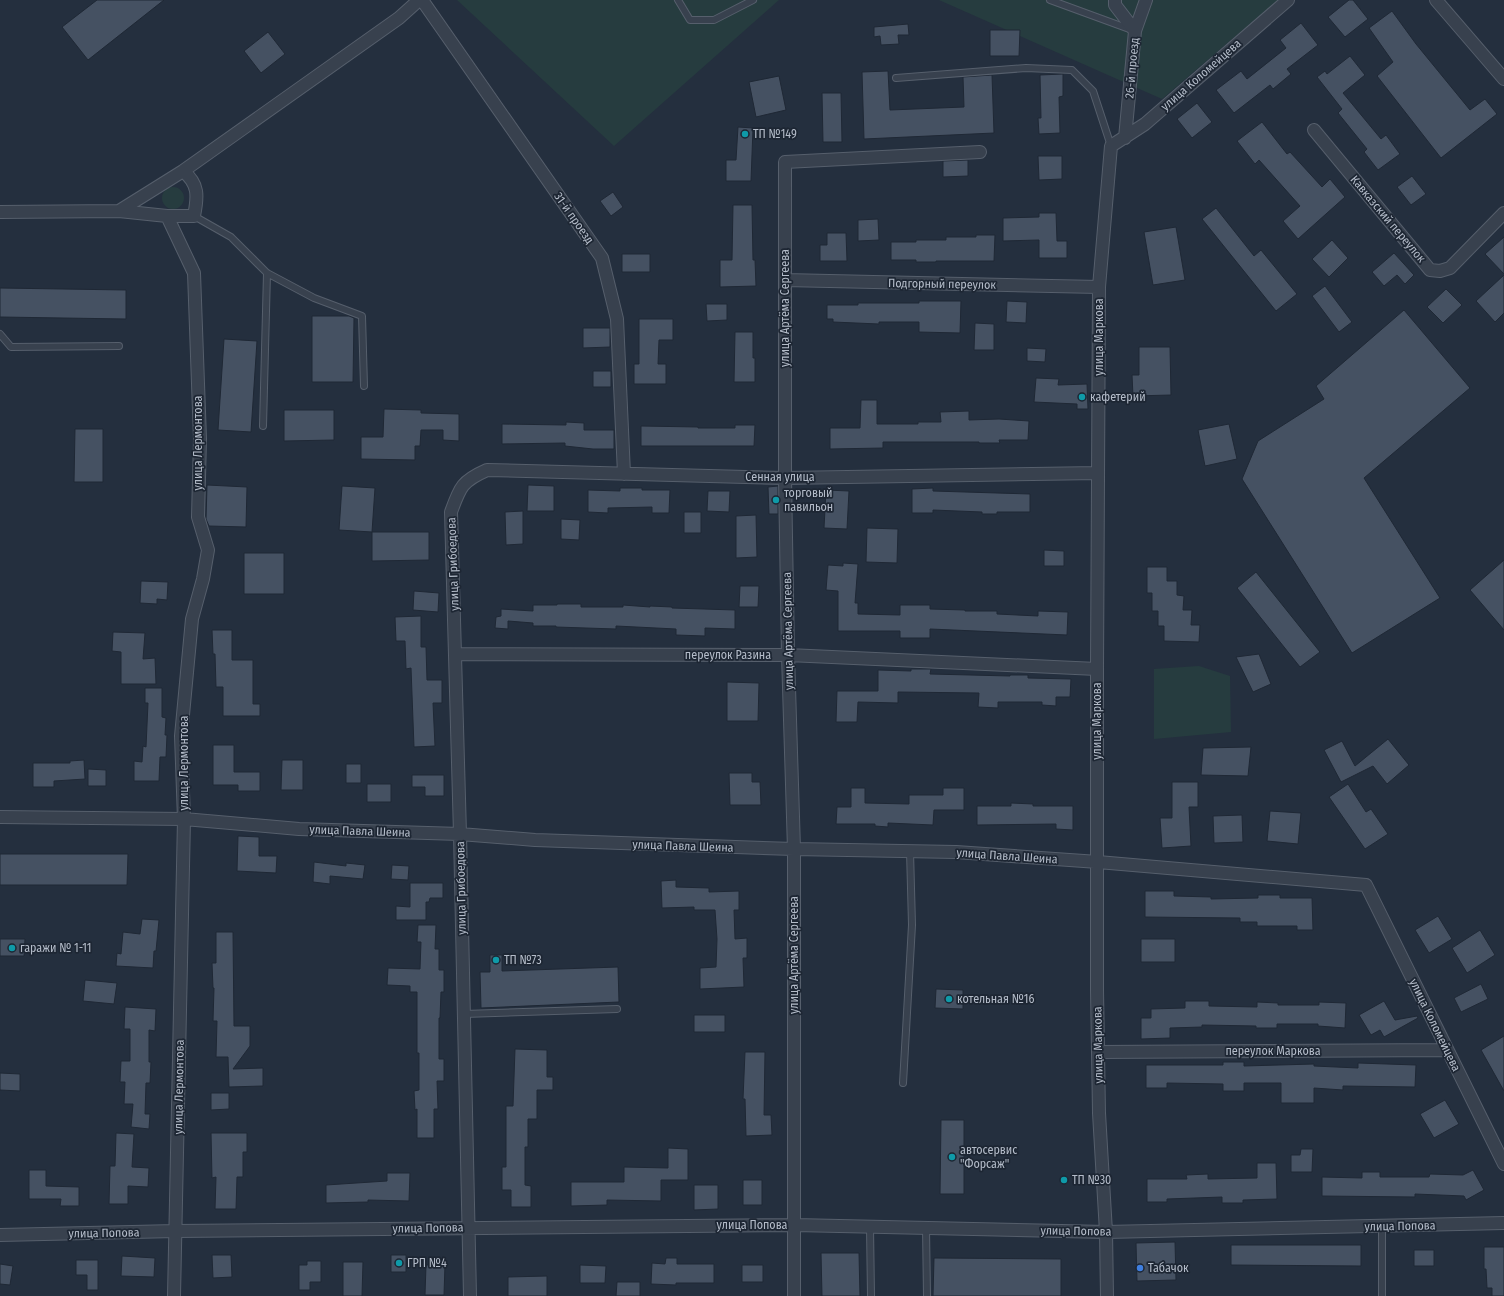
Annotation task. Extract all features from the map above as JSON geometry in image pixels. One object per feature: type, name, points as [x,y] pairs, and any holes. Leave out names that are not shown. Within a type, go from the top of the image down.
[{"type":"street","points":[[119,211],[183,171],[399,18],[420,0]]},
{"type":"street","name":"31-й проезд","points":[[420,0],[602,258],[617,319],[624,474]]},
{"type":"street","points":[[1115,0],[1115,5],[1135,31]]},
{"type":"street","name":"26-й проезд","points":[[1125,138],[1135,31],[1146,0]]},
{"type":"street","name":"улица Коломейцева","points":[[1110,146],[1125,138],[1145,124],[1288,0]]},
{"type":"street","points":[[1436,0],[1504,79]]},
{"type":"street","name":"Кавказский переулок","points":[[1314,130],[1430,270],[1440,271],[1450,268],[1504,213]]},
{"type":"street","name":"улица Маркова","points":[[1107,1296],[1097,990],[1097,668],[1099,287],[1110,146]]},
{"type":"street","name":"улица Артёма Сергеева","points":[[794,1296],[794,849],[788,656],[785,478],[785,162],[980,152]]},
{"type":"street","points":[[0,212],[119,211],[167,216],[194,216],[197,196],[195,185],[190,176],[183,171]]},
{"type":"street","name":"улица Лермонтова","points":[[167,216],[194,273],[200,439],[198,517],[208,550],[203,579],[192,619],[181,736],[184,819],[174,1296]]},
{"type":"street","name":"Подгорный переулок","points":[[785,280],[1099,287]]},
{"type":"street","name":"Сенная улица","points":[[464,483],[471,477],[486,470],[785,478],[1098,473]]},
{"type":"street","name":"улица Грибоедова","points":[[464,483],[459,491],[451,512],[470,1296]]},
{"type":"street","name":"переулок Разина","points":[[455,654],[788,656],[1097,668]]},
{"type":"street","name":"улица Павла Шеина","points":[[0,817],[184,819],[300,829],[460,834],[534,840],[794,849],[956,852],[1098,862],[1366,885]]},
{"type":"street","name":"улица Коломейцева","points":[[1366,885],[1504,1164]]},
{"type":"street","name":"переулок Маркова","points":[[1098,1052],[1447,1050]]},
{"type":"street","name":"улица Попова","points":[[0,1235],[176,1231],[795,1225],[1106,1232],[1504,1223]]},
{"type":"lane","points":[[678,0],[690,20],[714,20],[753,0]]},
{"type":"lane","points":[[1050,0],[1135,31]]},
{"type":"lane","points":[[896,78],[1026,68],[1072,70],[1093,91],[1110,146]]},
{"type":"lane","points":[[194,216],[231,237],[267,273],[314,298],[362,316],[364,386]]},
{"type":"lane","points":[[263,426],[267,273]]},
{"type":"lane","points":[[0,334],[11,347],[119,346]]},
{"type":"lane","points":[[902,1084],[912,925],[910,852]]},
{"type":"lane","points":[[464,1014],[617,1009]]},
{"type":"lane","points":[[1382,1226],[1382,1296]]},
{"type":"lane","points":[[870,1227],[871,1296]]},
{"type":"lane","points":[[926,1228],[926,1296]]},
{"type":"green space","points":[[457,0],[779,0],[614,146]]},
{"type":"green space","points":[[939,0],[1278,0],[1162,99]]},
{"type":"green space","points":[[173,187],[181,190],[184,198],[181,206],[173,209],[165,206],[162,198],[165,190]]},
{"type":"green space","points":[[1199,666],[1230,676],[1231,732],[1154,739],[1154,669]]},
{"type":"building","points":[[97,0],[164,0],[88,60],[62,27]]},
{"type":"building","points":[[1349,0],[1353,0],[1368,19],[1345,37],[1328,17]]},
{"type":"building","points":[[1392,11],[1416,44],[1470,110],[1485,99],[1497,114],[1441,158],[1377,76],[1393,62],[1369,28]]},
{"type":"building","points":[[1301,23],[1318,45],[1287,69],[1291,74],[1273,89],[1270,85],[1234,113],[1216,90],[1241,71],[1247,79],[1286,48],[1280,40]]},
{"type":"building","points":[[908,24],[909,35],[898,35],[899,44],[881,45],[880,36],[874,37],[874,27]]},
{"type":"building","points":[[990,30],[1020,30],[1019,56],[990,56]]},
{"type":"building","points":[[268,32],[285,54],[261,73],[244,51]]},
{"type":"building","points":[[1350,56],[1365,75],[1343,93],[1381,139],[1386,135],[1400,154],[1378,170],[1364,152],[1367,149],[1338,113],[1342,109],[1317,77],[1325,71],[1327,74]]},
{"type":"building","points":[[888,71],[890,110],[964,107],[963,77],[992,75],[994,133],[864,139],[862,72]]},
{"type":"building","points":[[1063,74],[1063,96],[1059,97],[1060,133],[1039,134],[1038,118],[1041,118],[1040,75]]},
{"type":"building","points":[[779,76],[786,110],[756,117],[749,82]]},
{"type":"building","points":[[822,93],[841,93],[842,142],[823,142]]},
{"type":"building","points":[[1197,103],[1212,122],[1192,138],[1177,119]]},
{"type":"building","points":[[1262,122],[1287,154],[1290,152],[1322,187],[1330,179],[1345,197],[1298,239],[1283,221],[1300,206],[1259,160],[1255,164],[1237,141]]},
{"type":"building","points":[[738,127],[753,128],[751,181],[726,181],[726,160],[736,160]]},
{"type":"building","points":[[1038,156],[1062,156],[1062,179],[1039,180]]},
{"type":"building","points":[[968,160],[968,176],[943,177],[943,161]]},
{"type":"building","points":[[1412,176],[1426,194],[1411,205],[1397,187]]},
{"type":"building","points":[[613,192],[623,207],[611,216],[600,201]]},
{"type":"building","points":[[733,205],[752,205],[753,260],[755,260],[756,286],[720,287],[720,260],[732,260]]},
{"type":"building","points":[[1216,208],[1254,256],[1261,250],[1297,294],[1276,311],[1202,219]]},
{"type":"building","points":[[1039,213],[1056,213],[1057,241],[1067,241],[1067,258],[1039,258],[1039,240],[1003,241],[1003,218],[1039,217]]},
{"type":"building","points":[[878,219],[879,240],[858,241],[858,220]]},
{"type":"building","points":[[1176,227],[1185,280],[1153,285],[1144,232]]},
{"type":"building","points":[[827,233],[846,233],[847,261],[820,261],[820,245],[827,245]]},
{"type":"building","points":[[976,235],[995,235],[994,261],[916,262],[916,260],[891,260],[891,242],[946,240],[946,237],[976,237]]},
{"type":"building","points":[[1504,237],[1504,274],[1485,254]]},
{"type":"building","points":[[1332,240],[1348,258],[1329,277],[1312,259]]},
{"type":"building","points":[[1394,253],[1414,275],[1405,284],[1397,275],[1384,286],[1372,272]]},
{"type":"building","points":[[622,254],[650,254],[650,272],[622,272]]},
{"type":"building","points":[[1504,275],[1504,313],[1495,322],[1476,301]]},
{"type":"building","points":[[1325,286],[1352,322],[1339,332],[1312,296]]},
{"type":"building","points":[[0,288],[126,290],[126,319],[0,317]]},
{"type":"building","points":[[1446,289],[1462,305],[1443,323],[1427,307]]},
{"type":"building","points":[[919,301],[961,301],[960,333],[919,332],[919,322],[879,322],[879,324],[833,322],[833,319],[827,319],[827,305],[858,305],[858,303],[919,303]]},
{"type":"building","points":[[1007,301],[1027,302],[1026,323],[1006,322]]},
{"type":"building","points":[[706,304],[727,304],[727,320],[707,321]]},
{"type":"building","points":[[1404,310],[1470,388],[1364,478],[1440,598],[1352,653],[1242,479],[1258,441],[1324,399],[1316,386]]},
{"type":"building","points":[[312,316],[349,316],[354,318],[353,382],[312,382]]},
{"type":"building","points":[[639,319],[673,319],[673,340],[659,340],[658,364],[666,364],[666,384],[634,384],[634,364],[639,364]]},
{"type":"building","points":[[975,323],[994,324],[994,350],[974,350]]},
{"type":"building","points":[[583,328],[610,328],[610,347],[583,348]]},
{"type":"building","points":[[735,332],[753,332],[755,382],[734,382]]},
{"type":"building","points":[[224,339],[257,341],[251,432],[218,430]]},
{"type":"building","points":[[1139,347],[1170,347],[1171,395],[1133,396],[1132,375],[1139,375]]},
{"type":"building","points":[[1027,348],[1046,349],[1045,362],[1027,361]]},
{"type":"building","points":[[593,371],[611,371],[611,387],[593,387]]},
{"type":"building","points":[[1036,378],[1059,379],[1058,385],[1087,384],[1088,409],[1077,409],[1077,404],[1034,402]]},
{"type":"building","points":[[861,400],[877,400],[877,424],[918,424],[918,422],[941,422],[940,412],[969,411],[969,420],[999,419],[1029,421],[1028,440],[999,440],[1000,443],[883,442],[883,448],[830,449],[830,428],[860,428]]},
{"type":"building","points":[[384,409],[421,410],[421,413],[459,414],[459,441],[443,440],[443,430],[421,430],[420,446],[415,446],[415,460],[361,459],[361,437],[383,437]]},
{"type":"building","points":[[284,410],[334,410],[334,440],[284,441]]},
{"type":"building","points":[[566,422],[584,423],[584,430],[614,430],[614,449],[593,449],[565,446],[565,443],[502,444],[502,424],[566,425]]},
{"type":"building","points":[[1229,424],[1237,459],[1205,466],[1198,430]]},
{"type":"building","points":[[735,425],[755,425],[754,446],[641,446],[641,426],[735,428]]},
{"type":"building","points":[[75,429],[103,429],[103,482],[74,482]]},
{"type":"building","points":[[207,485],[247,487],[246,527],[209,526],[206,519]]},
{"type":"building","points":[[528,485],[554,486],[554,511],[527,511]]},
{"type":"building","points":[[342,486],[375,488],[372,532],[339,530]]},
{"type":"building","name":"торговый павильон","points":[[778,486],[778,514],[769,514],[768,487]]},
{"type":"building","points":[[620,488],[670,490],[669,513],[652,513],[652,507],[608,508],[608,513],[588,512],[588,490],[620,491]]},
{"type":"building","points":[[933,488],[933,491],[1030,494],[1030,512],[997,512],[997,514],[982,514],[982,512],[933,510],[933,513],[912,513],[912,489]]},
{"type":"building","points":[[826,490],[849,491],[847,529],[824,528]]},
{"type":"building","points":[[708,491],[730,491],[729,512],[707,511]]},
{"type":"building","points":[[523,511],[523,544],[506,545],[505,512]]},
{"type":"building","points":[[684,512],[701,512],[701,533],[684,533]]},
{"type":"building","points":[[756,515],[757,557],[736,558],[736,516]]},
{"type":"building","points":[[561,519],[580,520],[579,540],[561,539]]},
{"type":"building","points":[[867,528],[898,529],[897,563],[866,562]]},
{"type":"building","points":[[372,532],[429,532],[429,560],[372,561]]},
{"type":"building","points":[[1044,550],[1064,551],[1064,566],[1044,566]]},
{"type":"building","points":[[244,553],[284,553],[284,594],[244,594]]},
{"type":"building","points":[[1504,560],[1504,630],[1470,590]]},
{"type":"building","points":[[843,563],[858,564],[855,603],[858,603],[858,614],[900,615],[900,605],[930,605],[930,609],[997,611],[997,614],[1038,616],[1038,611],[1068,612],[1067,635],[930,629],[930,638],[900,638],[900,631],[838,631],[838,591],[826,590],[828,565],[843,566]]},
{"type":"building","points":[[1147,567],[1167,567],[1167,581],[1177,581],[1177,595],[1184,596],[1183,610],[1192,610],[1191,625],[1200,625],[1199,642],[1164,641],[1164,626],[1158,626],[1158,611],[1152,611],[1152,593],[1147,593]]},
{"type":"building","points":[[1256,572],[1320,652],[1300,667],[1237,588]]},
{"type":"building","points":[[141,581],[168,582],[167,600],[157,599],[157,604],[140,603]]},
{"type":"building","points":[[740,586],[759,586],[758,607],[739,607]]},
{"type":"building","points":[[414,591],[439,593],[438,612],[413,610]]},
{"type":"building","points":[[581,604],[581,607],[623,607],[623,605],[735,610],[735,629],[705,628],[705,636],[676,635],[676,629],[616,626],[616,629],[533,626],[533,623],[508,621],[508,629],[495,628],[496,617],[501,616],[501,609],[533,611],[533,605]]},
{"type":"building","points":[[421,616],[421,647],[426,647],[427,680],[442,680],[442,703],[433,703],[435,746],[414,747],[411,668],[406,669],[405,641],[396,641],[395,617]]},
{"type":"building","points":[[212,630],[232,630],[232,660],[253,660],[253,704],[260,704],[260,716],[223,716],[223,687],[216,687],[215,654],[213,654]]},
{"type":"building","points":[[113,632],[145,633],[143,659],[155,658],[156,684],[121,684],[121,652],[112,651]]},
{"type":"building","points":[[1259,654],[1271,684],[1253,692],[1236,657]]},
{"type":"building","points":[[911,669],[931,669],[930,674],[1028,675],[1028,678],[1071,679],[1070,697],[1056,697],[1056,706],[1042,705],[1042,702],[998,702],[998,708],[978,707],[979,693],[898,692],[898,703],[858,702],[857,722],[836,722],[837,691],[878,691],[878,670],[911,671]]},
{"type":"building","points":[[727,682],[759,683],[758,721],[727,721]]},
{"type":"building","points":[[145,688],[162,688],[162,717],[166,718],[165,735],[167,735],[166,757],[160,757],[159,781],[134,781],[134,761],[142,762],[143,746],[146,747],[148,703],[145,703]]},
{"type":"building","points":[[1388,739],[1409,765],[1387,784],[1373,766],[1341,782],[1324,750],[1342,741],[1355,766]]},
{"type":"building","points":[[213,745],[234,745],[234,772],[260,772],[260,791],[238,791],[238,785],[213,785]]},
{"type":"building","points":[[1251,747],[1248,776],[1201,775],[1203,748]]},
{"type":"building","points":[[84,760],[85,779],[54,781],[54,787],[33,787],[33,763],[70,763],[70,761]]},
{"type":"building","points":[[282,760],[303,760],[303,790],[281,790]]},
{"type":"building","points":[[346,764],[361,764],[361,783],[346,783]]},
{"type":"building","points":[[88,769],[106,770],[106,786],[88,786]]},
{"type":"building","points":[[729,773],[752,773],[752,782],[760,782],[761,805],[730,805]]},
{"type":"building","points":[[412,775],[444,775],[444,796],[425,796],[425,787],[412,787]]},
{"type":"building","points":[[1172,782],[1198,782],[1198,807],[1189,807],[1191,846],[1162,848],[1160,818],[1172,818]]},
{"type":"building","points":[[367,784],[391,784],[391,802],[367,802]]},
{"type":"building","points":[[1348,784],[1366,812],[1371,809],[1388,834],[1365,849],[1329,797]]},
{"type":"building","points":[[851,788],[865,788],[865,803],[909,804],[909,795],[943,795],[943,788],[964,788],[964,810],[934,810],[933,825],[888,823],[888,827],[875,826],[875,824],[836,824],[837,807],[851,807]]},
{"type":"building","points":[[1011,803],[1033,804],[1033,806],[1073,806],[1073,830],[1056,829],[1056,824],[977,825],[977,806],[1011,806]]},
{"type":"building","points":[[1270,811],[1301,813],[1298,844],[1267,841]]},
{"type":"building","points":[[1242,815],[1243,842],[1214,843],[1213,816]]},
{"type":"building","points":[[238,836],[259,837],[259,856],[277,856],[276,873],[237,871]]},
{"type":"building","points":[[0,854],[128,854],[127,885],[0,885]]},
{"type":"building","points":[[314,862],[346,866],[346,863],[365,865],[363,879],[330,876],[330,884],[313,882]]},
{"type":"building","points":[[392,865],[409,866],[408,880],[391,879]]},
{"type":"building","points":[[676,880],[676,887],[709,888],[709,892],[739,891],[739,910],[734,910],[735,939],[747,938],[747,958],[743,958],[744,987],[700,989],[700,968],[716,967],[717,939],[715,910],[694,910],[694,907],[662,908],[661,881]]},
{"type":"building","points":[[410,883],[443,883],[443,898],[430,898],[429,902],[426,902],[426,920],[396,920],[396,906],[410,907]]},
{"type":"building","points":[[1145,891],[1174,891],[1174,896],[1211,897],[1211,899],[1258,898],[1258,895],[1280,895],[1280,898],[1312,898],[1313,930],[1297,930],[1297,926],[1257,926],[1257,922],[1240,922],[1240,918],[1145,917]]},
{"type":"building","points":[[1438,916],[1452,939],[1429,953],[1415,930]]},
{"type":"building","points":[[142,919],[159,920],[153,968],[116,966],[117,953],[121,954],[123,932],[140,934]]},
{"type":"building","points":[[418,925],[436,925],[435,949],[439,949],[439,970],[444,970],[444,992],[441,992],[439,1018],[439,1059],[444,1059],[444,1081],[437,1081],[438,1109],[434,1109],[434,1138],[417,1138],[417,1109],[415,1110],[414,1091],[419,1090],[419,1053],[417,1053],[417,992],[410,992],[410,986],[387,985],[388,968],[420,969],[421,942],[417,942]]},
{"type":"building","points":[[1480,930],[1495,955],[1467,973],[1452,948]]},
{"type":"building","points":[[216,932],[233,932],[234,1026],[250,1026],[250,1046],[233,1069],[263,1068],[263,1086],[229,1087],[228,1057],[216,1057],[217,1021],[213,1021],[214,988],[212,963],[216,963]]},
{"type":"building","name":"гаражи № 1-11","points":[[0,939],[25,939],[24,956],[0,956]]},
{"type":"building","points":[[1141,939],[1175,939],[1175,962],[1141,962]]},
{"type":"building","points":[[490,955],[502,955],[502,971],[618,967],[619,1002],[481,1008],[480,972],[490,972]]},
{"type":"building","points":[[85,980],[117,983],[114,1004],[83,1001]]},
{"type":"building","points":[[1481,984],[1488,999],[1461,1012],[1454,998]]},
{"type":"building","name":"котельная №16","points":[[936,989],[963,990],[963,1009],[935,1008]]},
{"type":"building","points":[[1185,1001],[1209,1001],[1209,1006],[1257,1007],[1257,1002],[1278,1003],[1278,1005],[1319,1005],[1319,1002],[1346,1003],[1345,1028],[1318,1026],[1318,1024],[1277,1024],[1277,1028],[1202,1025],[1202,1027],[1170,1028],[1170,1038],[1141,1039],[1141,1018],[1151,1018],[1151,1009],[1185,1008]]},
{"type":"building","points":[[1384,1001],[1395,1020],[1417,1016],[1418,1018],[1384,1037],[1380,1030],[1371,1035],[1359,1015]]},
{"type":"building","points":[[125,1007],[156,1009],[155,1031],[149,1030],[149,1062],[151,1062],[150,1083],[146,1083],[145,1114],[150,1114],[149,1129],[131,1127],[133,1104],[124,1104],[125,1082],[120,1082],[121,1061],[130,1061],[130,1029],[124,1029]]},
{"type":"building","points":[[694,1015],[725,1015],[725,1032],[694,1032]]},
{"type":"building","points":[[1504,1036],[1504,1091],[1481,1050]]},
{"type":"building","points":[[515,1049],[547,1050],[547,1077],[553,1077],[553,1090],[537,1090],[537,1119],[528,1119],[528,1147],[525,1147],[525,1185],[531,1186],[531,1207],[511,1207],[511,1190],[502,1190],[502,1167],[506,1167],[506,1106],[513,1106]]},
{"type":"building","points":[[745,1052],[765,1052],[764,1115],[771,1115],[772,1135],[746,1136],[745,1099],[743,1099]]},
{"type":"building","points":[[1223,1062],[1244,1062],[1244,1066],[1314,1064],[1314,1066],[1358,1068],[1358,1063],[1416,1065],[1415,1087],[1343,1086],[1343,1090],[1314,1088],[1314,1103],[1281,1103],[1281,1083],[1244,1083],[1244,1091],[1223,1091],[1223,1084],[1167,1083],[1167,1088],[1146,1088],[1146,1065],[1223,1065]]},
{"type":"building","points":[[0,1073],[20,1074],[20,1091],[0,1090]]},
{"type":"building","points":[[211,1093],[229,1093],[229,1109],[211,1110]]},
{"type":"building","points":[[1445,1100],[1459,1124],[1434,1138],[1420,1114]]},
{"type":"building","name":"автосервис \"Форсаж\"","points":[[941,1120],[964,1120],[964,1194],[940,1194]]},
{"type":"building","points":[[116,1133],[134,1134],[132,1167],[149,1168],[148,1187],[128,1186],[128,1204],[109,1204],[110,1166],[115,1166]]},
{"type":"building","points":[[211,1133],[247,1133],[247,1152],[243,1152],[243,1177],[237,1177],[236,1209],[215,1209],[216,1177],[212,1178]]},
{"type":"building","points":[[668,1148],[688,1149],[688,1180],[661,1180],[661,1201],[607,1200],[607,1205],[571,1206],[571,1182],[624,1182],[624,1167],[668,1168]]},
{"type":"building","points":[[1301,1149],[1313,1149],[1312,1172],[1291,1172],[1291,1155],[1300,1155]]},
{"type":"building","points":[[1257,1163],[1276,1163],[1277,1199],[1243,1200],[1243,1203],[1222,1203],[1222,1197],[1167,1199],[1167,1202],[1147,1202],[1147,1179],[1187,1179],[1186,1175],[1208,1174],[1208,1179],[1257,1178]]},
{"type":"building","points":[[29,1170],[46,1170],[46,1186],[79,1187],[79,1206],[60,1206],[61,1199],[29,1199]]},
{"type":"building","points":[[1473,1170],[1484,1190],[1466,1200],[1464,1196],[1415,1194],[1415,1197],[1322,1196],[1322,1177],[1362,1178],[1362,1172],[1380,1172],[1380,1177],[1429,1177],[1430,1174],[1463,1175]]},
{"type":"building","points":[[387,1173],[410,1173],[409,1201],[368,1200],[368,1202],[326,1203],[326,1185],[387,1181]]},
{"type":"building","points":[[743,1180],[762,1180],[762,1205],[743,1205]]},
{"type":"building","points":[[694,1185],[718,1185],[718,1209],[694,1210]]},
{"type":"building","points":[[1175,1242],[1176,1280],[1137,1281],[1136,1243]]},
{"type":"building","points":[[1231,1245],[1361,1245],[1361,1266],[1231,1265]]},
{"type":"building","points":[[1484,1247],[1504,1247],[1504,1296],[1492,1296],[1492,1288],[1487,1288],[1486,1269],[1484,1269]]},
{"type":"building","points":[[1414,1250],[1434,1250],[1434,1266],[1414,1266]]},
{"type":"building","points":[[821,1253],[859,1253],[860,1296],[822,1296]]},
{"type":"building","points":[[212,1255],[231,1255],[232,1277],[213,1278]]},
{"type":"building","name":"ГРП №4","points":[[391,1255],[406,1255],[406,1272],[391,1272]]},
{"type":"building","points":[[122,1256],[155,1258],[154,1277],[121,1276]]},
{"type":"building","points":[[666,1258],[677,1258],[677,1264],[714,1264],[714,1283],[676,1283],[676,1285],[651,1284],[652,1263],[665,1264]]},
{"type":"building","points":[[934,1258],[1061,1259],[1061,1296],[933,1296]]},
{"type":"building","points":[[76,1260],[98,1260],[98,1290],[87,1290],[87,1275],[76,1275]]},
{"type":"building","points":[[307,1261],[321,1261],[321,1282],[310,1282],[310,1290],[299,1290],[299,1265],[307,1265]]},
{"type":"building","points":[[343,1262],[363,1262],[362,1296],[343,1296]]},
{"type":"building","points":[[0,1264],[13,1266],[10,1285],[0,1284]]},
{"type":"building","points":[[426,1265],[445,1265],[444,1295],[425,1295]]},
{"type":"building","points":[[580,1265],[606,1266],[605,1283],[580,1283]]},
{"type":"building","points":[[742,1265],[763,1265],[763,1282],[742,1282]]},
{"type":"building","points":[[547,1276],[547,1296],[508,1296],[508,1277]]},
{"type":"building","points":[[617,1282],[640,1282],[640,1296],[616,1296]]},
{"type":"place","name":"ТП №149","points":[[745,134]]},
{"type":"place","name":"кафетерий","points":[[1082,397]]},
{"type":"place","name":"торговый павильон","points":[[776,500]]},
{"type":"place","name":"гаражи № 1-11","points":[[12,948]]},
{"type":"place","name":"ТП №73","points":[[496,960]]},
{"type":"place","name":"котельная №16","points":[[949,999]]},
{"type":"place","name":"автосервис \"Форсаж\"","points":[[952,1157]]},
{"type":"place","name":"ТП №30","points":[[1064,1180]]},
{"type":"place","name":"ГРП №4","points":[[399,1263]]},
{"type":"place","name":"Табачок","points":[[1140,1268]]}]
